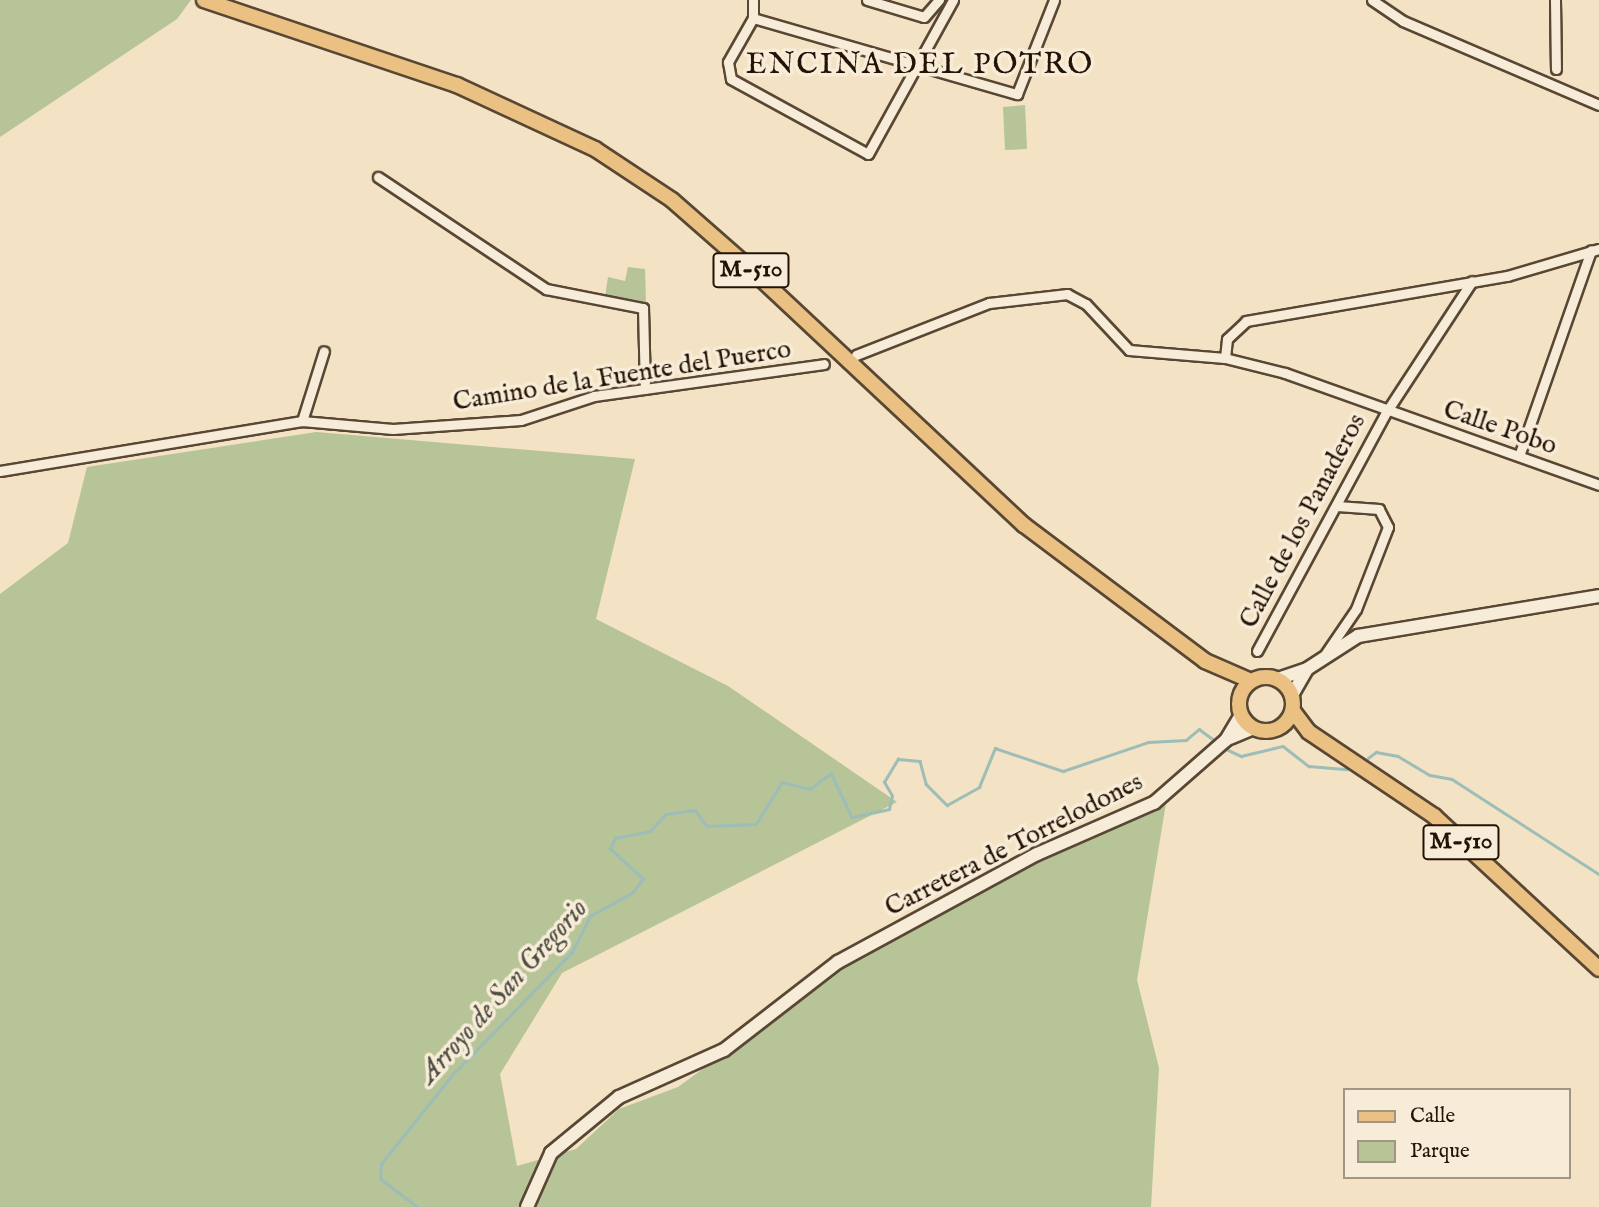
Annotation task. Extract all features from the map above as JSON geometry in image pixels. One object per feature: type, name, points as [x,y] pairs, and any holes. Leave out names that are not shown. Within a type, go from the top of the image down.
[{"type":"main road","name":"M-510","points":[[204,0],[457,85],[596,149],[672,200],[745,264],[1024,525],[1219,670],[1240,697]]},
{"type":"main road","points":[[1292,695],[1278,680],[1307,669],[1326,653],[1391,628],[1599,596]]},
{"type":"main road","points":[[1283,725],[1293,711],[1292,695],[1307,669]]},
{"type":"main road","name":"M-510","points":[[1219,670],[1251,681],[1278,680]]},
{"type":"main road","points":[[1251,681],[1240,697],[1241,715],[1253,728]]},
{"type":"main road","name":"M-510","points":[[1293,711],[1309,732],[1434,816],[1599,969]]},
{"type":"main road","name":"Carretera de Torrelodones","points":[[1226,740],[1241,715]]},
{"type":"main road","name":"M-510","points":[[1253,728],[1283,725],[1309,732]]},
{"type":"main road","name":"Carretera de Torrelodones","points":[[527,1207],[551,1153],[619,1097],[724,1051],[849,956],[1037,853],[1154,803],[1226,740],[1253,728]]},
{"type":"street","points":[[753,0],[753,18],[727,62],[732,79],[868,154],[953,0]]},
{"type":"street","points":[[867,0],[924,17],[939,0]]},
{"type":"street","points":[[753,18],[1017,94],[1054,0]]},
{"type":"street","points":[[1371,0],[1403,20],[1599,105]]},
{"type":"street","points":[[1555,0],[1556,69]]},
{"type":"street","points":[[378,177],[545,289],[643,308],[645,388]]},
{"type":"street","points":[[1225,358],[1227,339],[1246,321],[1472,281],[1595,249]]},
{"type":"street","points":[[1519,456],[1595,249]]},
{"type":"street","name":"Calle de los Panaderos","points":[[1256,651],[1387,411],[1472,281]]},
{"type":"street","name":"Calle Pobo","points":[[856,355],[989,303],[1067,294],[1086,304],[1129,350],[1225,358],[1599,485]]},
{"type":"street","points":[[302,421],[324,351]]},
{"type":"street","name":"Camino de la Fuente del Puerco","points":[[0,471],[302,421],[393,429],[476,425],[645,388],[824,364]]},
{"type":"street","points":[[1326,653],[1356,609],[1388,527],[1380,509],[1337,506]]},
{"type":"green space","points":[[0,0],[191,0],[177,19],[0,137]]},
{"type":"green space","points":[[1025,105],[1027,149],[1005,150],[1003,107]]},
{"type":"green space","points":[[628,267],[645,269],[646,303],[605,297],[608,277],[625,281]]},
{"type":"green space","points":[[316,432],[635,459],[596,619],[728,686],[897,802],[562,973],[500,1074],[517,1166],[576,1149],[619,1109],[678,1087],[837,971],[1046,856],[1166,803],[1137,980],[1159,1068],[1151,1207],[0,1207],[0,594],[68,543],[87,467]]},
{"type":"waterway","name":"Arroyo de San Gregorio","points":[[417,1207],[380,1179],[381,1164],[453,1074],[572,952],[590,916],[632,893],[643,879],[610,849],[615,838],[650,831],[666,814],[695,810],[707,826],[756,824],[782,782],[810,789],[831,773],[852,817],[889,809],[892,796],[884,782],[898,759],[920,761],[926,784],[947,805],[979,787],[995,748],[1063,771],[1148,742],[1186,740],[1199,729],[1213,739]]},
{"type":"waterway","name":"Arroyo de San Gregorio","points":[[1226,749],[1241,756],[1283,746],[1309,766],[1347,769]]},
{"type":"waterway","name":"Arroyo de San Gregorio","points":[[1368,758],[1376,752],[1398,756],[1430,775],[1452,779],[1599,874]]},
{"type":"district","name":"ENCINA DEL POTRO","points":[[920,65]]}]
